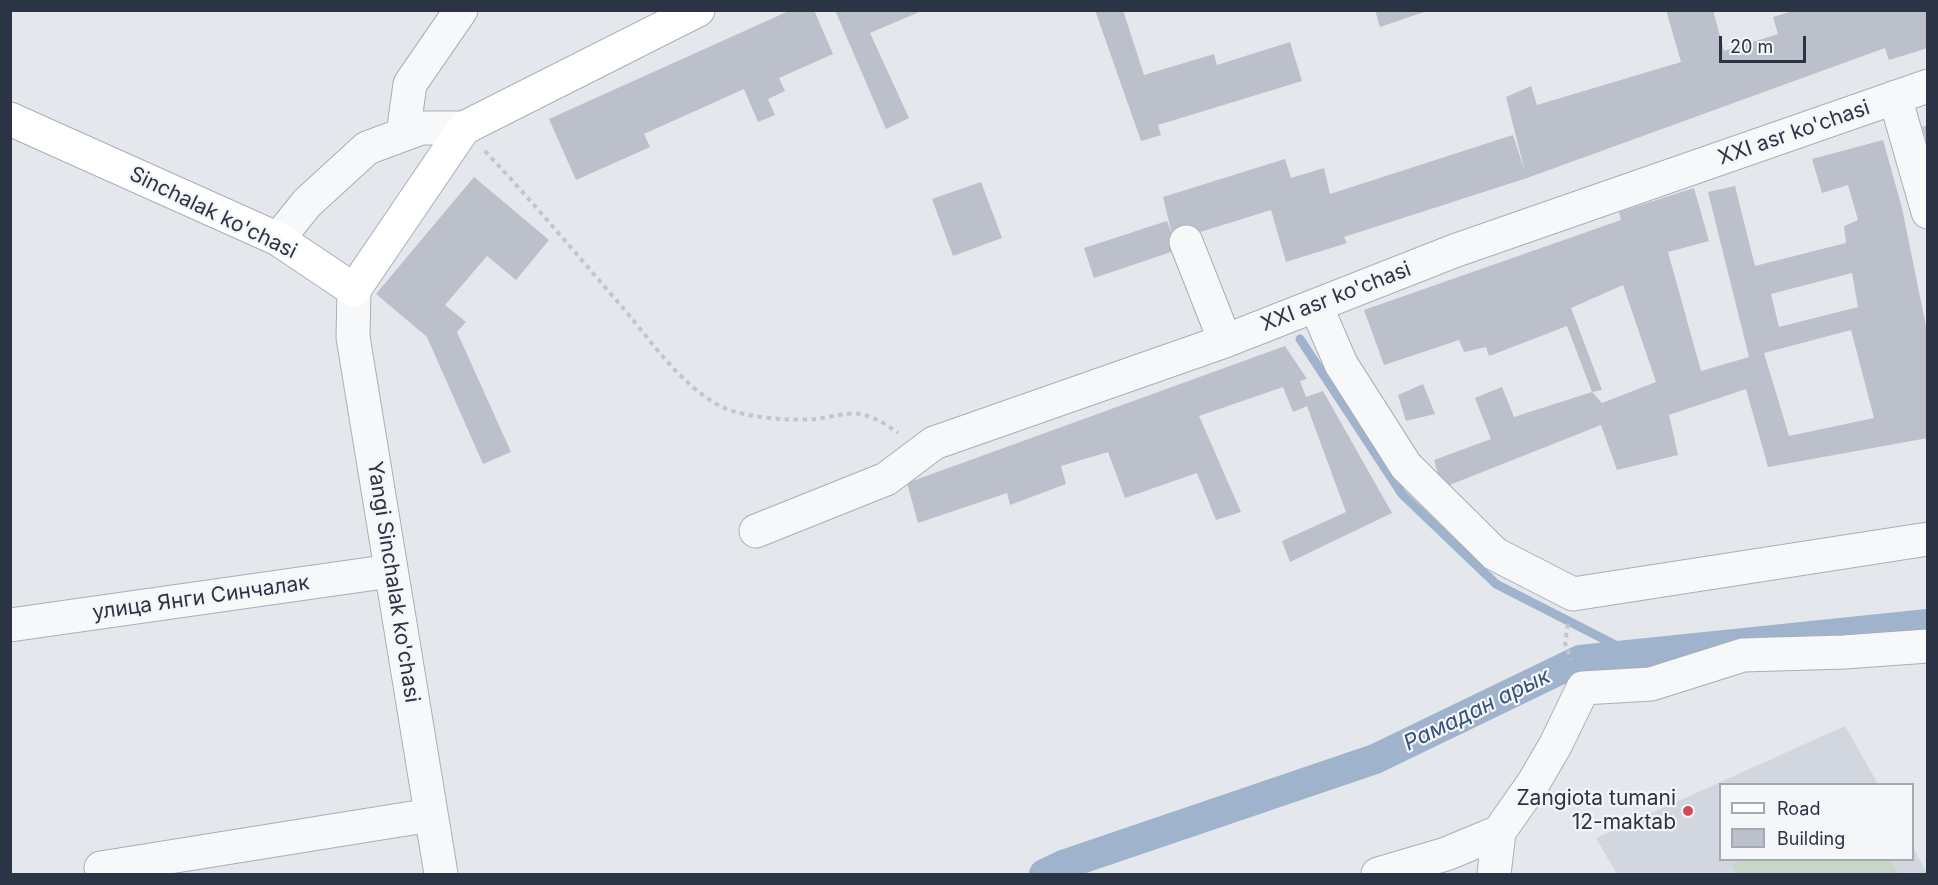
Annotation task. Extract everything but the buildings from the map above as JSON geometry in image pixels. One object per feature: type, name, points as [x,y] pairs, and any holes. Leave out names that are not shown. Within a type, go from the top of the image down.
[{"type":"street","points":[[403,134],[410,84],[461,10]]},
{"type":"street","points":[[278,240],[307,203],[367,147],[421,128],[464,128],[698,10]]},
{"type":"street","name":"XXI asr ko'chasi","points":[[756,531],[886,478],[934,443],[1225,341],[1454,251],[1928,86]]},
{"type":"street","points":[[1895,97],[1928,212]]},
{"type":"street","name":"Sinchalak ko'chasi","points":[[10,118],[278,240],[354,290]]},
{"type":"street","points":[[354,290],[464,128]]},
{"type":"street","points":[[1186,242],[1225,341]]},
{"type":"street","name":"Yangi Sinchalak ko'chasi","points":[[354,290],[352,337],[441,874]]},
{"type":"street","points":[[1316,306],[1341,364],[1406,466],[1495,554],[1573,594],[1928,539]]},
{"type":"street","name":"улица Янги Синчалак","points":[[10,625],[391,571]]},
{"type":"street","points":[[1494,874],[1499,832],[1534,782],[1556,744],[1583,688],[1651,684],[1743,655],[1844,652],[1928,646]]},
{"type":"street","points":[[101,868],[431,815]]},
{"type":"street","points":[[1378,874],[1446,854],[1499,832]]},
{"type":"path","points":[[464,128],[526,194],[675,370],[705,396],[738,413],[762,416],[815,419],[861,414],[880,421],[916,447],[934,443]]},
{"type":"shaded area","name":"Zangiota tumani 12-maktab","points":[[1845,726],[1877,783],[1719,783],[1719,861],[1914,861],[1914,849],[1927,874],[1617,874],[1596,838]]},
{"type":"green space","points":[[1742,861],[1891,861],[1898,874],[1737,874],[1732,865]]},
{"type":"waterway","points":[[1300,339],[1402,494],[1496,584],[1633,654]]},
{"type":"waterway","name":"Рамадан арык","points":[[1044,874],[1063,865],[1375,759],[1580,660],[1928,624]]},
{"type":"place","name":"Zangiota tumani 12-maktab","points":[[1688,811]]}]
